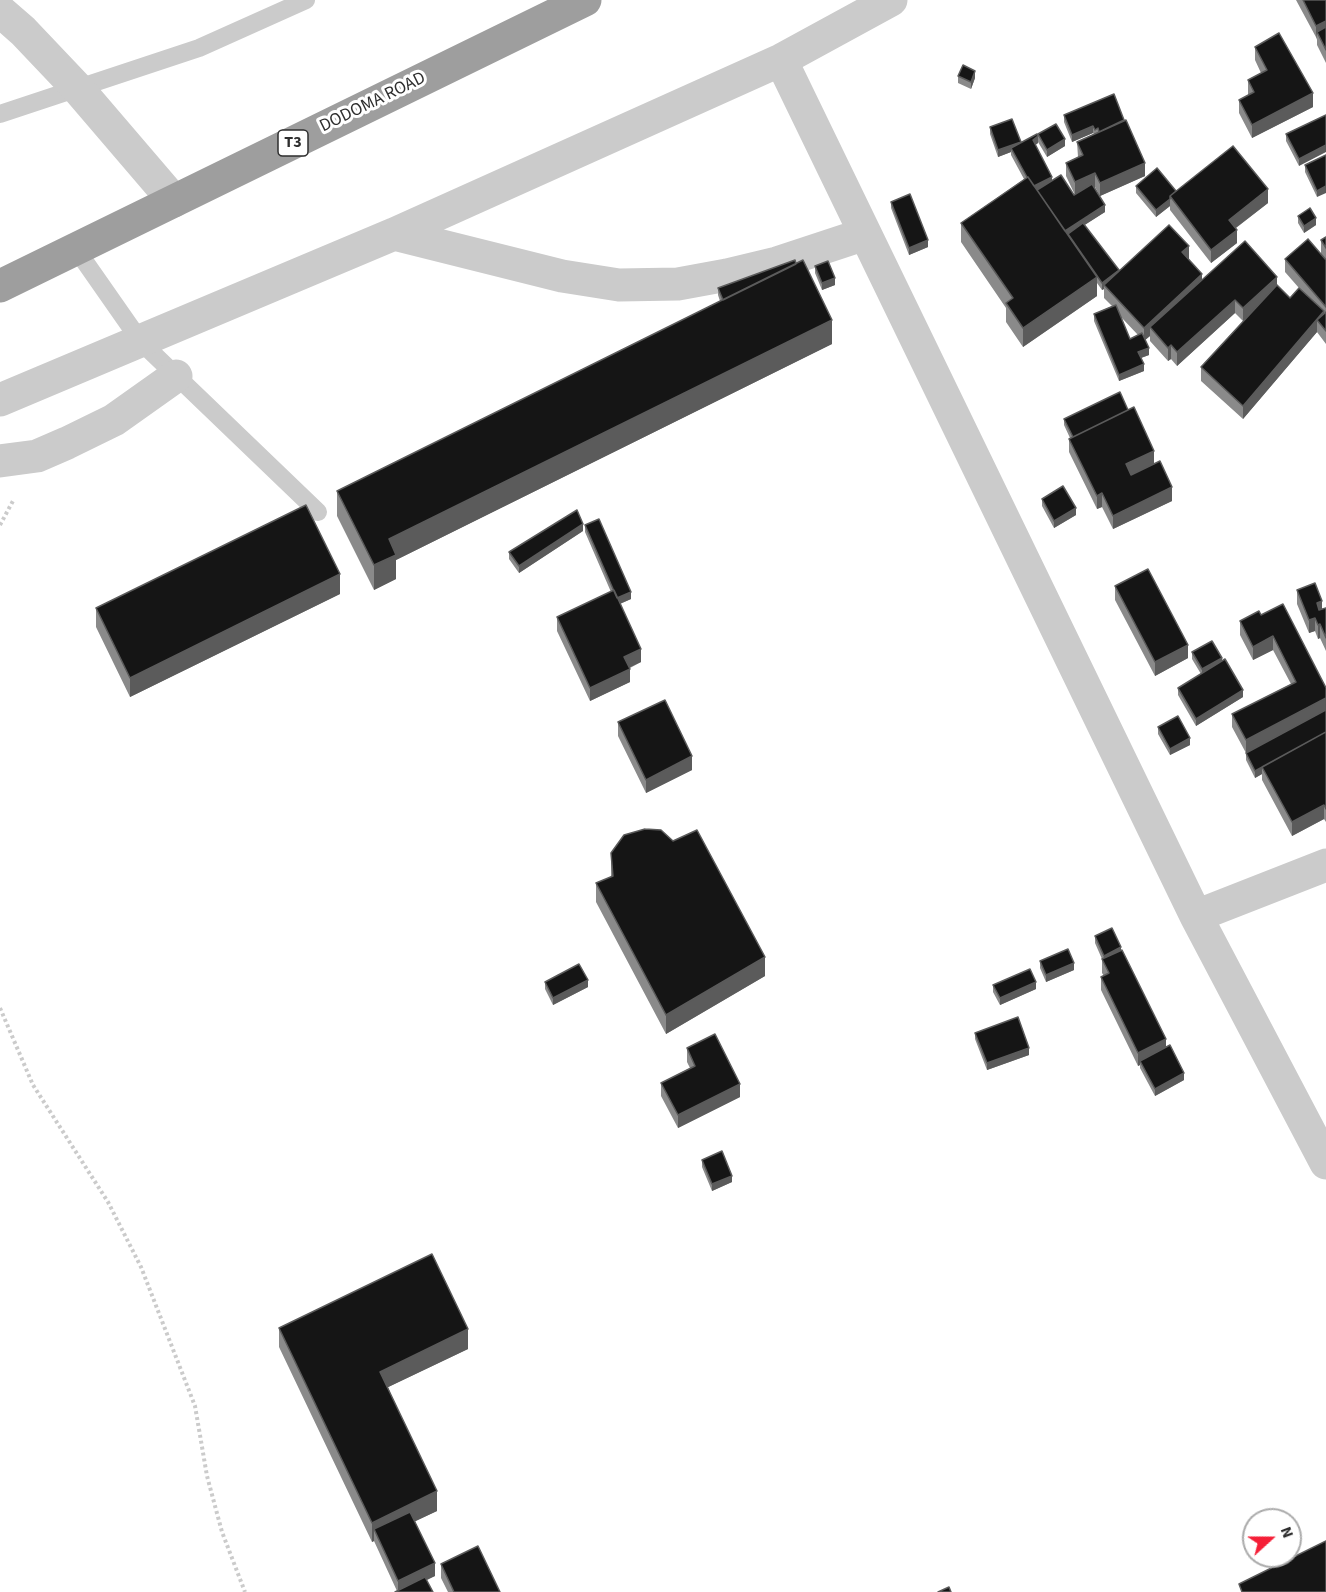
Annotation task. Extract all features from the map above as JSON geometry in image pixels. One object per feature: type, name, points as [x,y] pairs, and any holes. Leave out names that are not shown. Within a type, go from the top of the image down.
[{"type":"highway","name":"DODOMA ROAD","points":[[0,286],[585,0]]},
{"type":"street","points":[[0,400],[394,234],[781,60],[891,0]]},
{"type":"street","points":[[0,11],[23,31],[79,90],[174,201]]},
{"type":"street","points":[[781,60],[1196,916],[1326,1163]]},
{"type":"street","points":[[394,234],[562,276],[619,285],[678,284],[727,275],[865,234]]},
{"type":"street","points":[[0,461],[37,456],[67,443],[114,420],[176,376]]},
{"type":"street","points":[[1196,916],[1326,865]]},
{"type":"lane","points":[[0,114],[79,90],[199,48],[306,0]]},
{"type":"lane","points":[[76,249],[141,342],[318,512]]},
{"type":"path","points":[[0,1008],[33,1085],[108,1202],[141,1267],[195,1406],[207,1476],[222,1532],[245,1592]]},
{"type":"building","points":[[1303,0],[1326,0],[1326,21],[1316,26]]},
{"type":"building","points":[[1326,27],[1326,50],[1317,32]]},
{"type":"building","points":[[1279,33],[1313,93],[1252,125],[1239,100],[1254,92],[1248,80],[1267,70],[1255,47]]},
{"type":"building","points":[[963,65],[975,71],[971,82],[958,76]]},
{"type":"building","points":[[1114,94],[1124,120],[1099,132],[1098,128],[1095,130],[1093,126],[1072,135],[1064,115]]},
{"type":"building","points":[[1326,115],[1326,145],[1299,159],[1286,134]]},
{"type":"building","points":[[1012,119],[1021,142],[998,150],[990,127]]},
{"type":"building","points":[[1126,120],[1145,163],[1100,183],[1095,173],[1075,182],[1066,163],[1083,155],[1077,142]]},
{"type":"building","points":[[1056,124],[1065,139],[1047,150],[1038,134]]},
{"type":"building","points":[[1037,134],[1038,136],[1033,140],[1052,177],[1034,186],[1011,148]]},
{"type":"building","points":[[1233,146],[1268,189],[1229,220],[1237,230],[1211,250],[1170,196]]},
{"type":"building","points":[[1326,155],[1326,186],[1317,191],[1305,165]]},
{"type":"building","points":[[1157,168],[1176,191],[1156,210],[1136,186]]},
{"type":"building","points":[[1061,175],[1074,195],[1092,184],[1105,205],[1065,231],[1037,190]]},
{"type":"building","points":[[1028,177],[1097,277],[1023,328],[1006,303],[1013,298],[961,223]]},
{"type":"building","points":[[910,194],[928,240],[909,248],[891,202]]},
{"type":"building","points":[[1310,208],[1316,218],[1304,226],[1298,216]]},
{"type":"building","points":[[1083,223],[1119,270],[1102,283],[1068,234]]},
{"type":"building","points":[[1169,225],[1189,246],[1182,252],[1202,274],[1144,328],[1104,285]]},
{"type":"building","points":[[1326,237],[1326,248],[1321,240]]},
{"type":"building","points":[[1308,239],[1326,260],[1326,307],[1285,259]]},
{"type":"building","points":[[1245,241],[1277,277],[1243,308],[1235,300],[1177,352],[1171,345],[1168,348],[1150,327]]},
{"type":"building","points":[[795,260],[796,264],[723,300],[718,288]]},
{"type":"building","points":[[803,260],[832,320],[389,539],[396,555],[374,565],[337,491]]},
{"type":"building","points":[[828,261],[835,278],[822,283],[815,266]]},
{"type":"building","points":[[1277,285],[1290,298],[1299,288],[1324,311],[1243,406],[1201,367]]},
{"type":"building","points":[[1116,305],[1130,339],[1142,333],[1149,348],[1138,352],[1144,364],[1119,375],[1094,314]]},
{"type":"building","points":[[1326,312],[1326,331],[1317,320]]},
{"type":"building","points":[[1120,392],[1128,410],[1073,437],[1064,419]]},
{"type":"building","points":[[1134,407],[1154,451],[1126,464],[1131,475],[1160,461],[1172,487],[1113,516],[1102,493],[1097,496],[1069,439]]},
{"type":"building","points":[[1063,486],[1076,508],[1054,521],[1042,499]]},
{"type":"building","points":[[306,505],[340,574],[130,678],[96,608]]},
{"type":"building","points":[[577,510],[583,524],[519,566],[509,552]]},
{"type":"building","points":[[599,519],[631,592],[617,598],[585,525]]},
{"type":"building","points":[[1148,569],[1188,645],[1155,662],[1115,586]]},
{"type":"building","points":[[1315,583],[1322,601],[1317,603],[1319,610],[1326,608],[1326,638],[1315,618],[1309,620],[1297,590]]},
{"type":"building","points":[[614,590],[641,649],[624,657],[630,669],[590,688],[557,617]]},
{"type":"building","points":[[1283,604],[1326,688],[1326,698],[1246,740],[1232,714],[1296,682],[1273,636],[1253,647],[1240,621],[1259,611],[1261,615]]},
{"type":"building","points":[[1212,641],[1222,658],[1202,669],[1192,652]]},
{"type":"building","points":[[1225,659],[1243,690],[1196,719],[1178,688]]},
{"type":"building","points":[[665,700],[692,756],[646,780],[618,722]]},
{"type":"building","points":[[1326,710],[1326,732],[1255,771],[1246,753]]},
{"type":"building","points":[[1178,716],[1190,738],[1170,749],[1158,727]]},
{"type":"building","points":[[1326,732],[1326,809],[1324,805],[1292,822],[1262,767]]},
{"type":"building","points":[[645,829],[661,830],[673,841],[697,830],[765,957],[666,1015],[596,883],[613,876],[611,853],[624,835]]},
{"type":"building","points":[[1112,928],[1121,947],[1104,956],[1095,936]]},
{"type":"building","points":[[1068,949],[1074,963],[1046,975],[1040,961]]},
{"type":"building","points":[[1122,950],[1166,1039],[1138,1053],[1101,977],[1109,973],[1102,959]]},
{"type":"building","points":[[579,964],[588,980],[553,998],[545,982]]},
{"type":"building","points":[[1030,969],[1036,982],[1000,998],[993,985]]},
{"type":"building","points":[[1018,1017],[1029,1048],[987,1063],[975,1033]]},
{"type":"building","points":[[715,1034],[740,1084],[678,1115],[661,1083],[695,1066],[687,1048]]},
{"type":"building","points":[[1170,1045],[1184,1073],[1155,1089],[1140,1061]]},
{"type":"building","points":[[722,1151],[732,1176],[712,1184],[702,1160]]},
{"type":"building","points":[[432,1254],[468,1329],[380,1372],[437,1491],[372,1523],[279,1328]]},
{"type":"building","points":[[410,1512],[435,1563],[398,1581],[374,1529]]},
{"type":"building","points":[[1326,1541],[1326,1592],[1242,1592],[1239,1584],[1271,1568],[1302,1568],[1302,1553]]},
{"type":"building","points":[[478,1546],[500,1592],[454,1592],[441,1564]]},
{"type":"building","points":[[425,1577],[433,1592],[395,1592]]},
{"type":"building","points":[[949,1587],[951,1592],[938,1592]]}]
